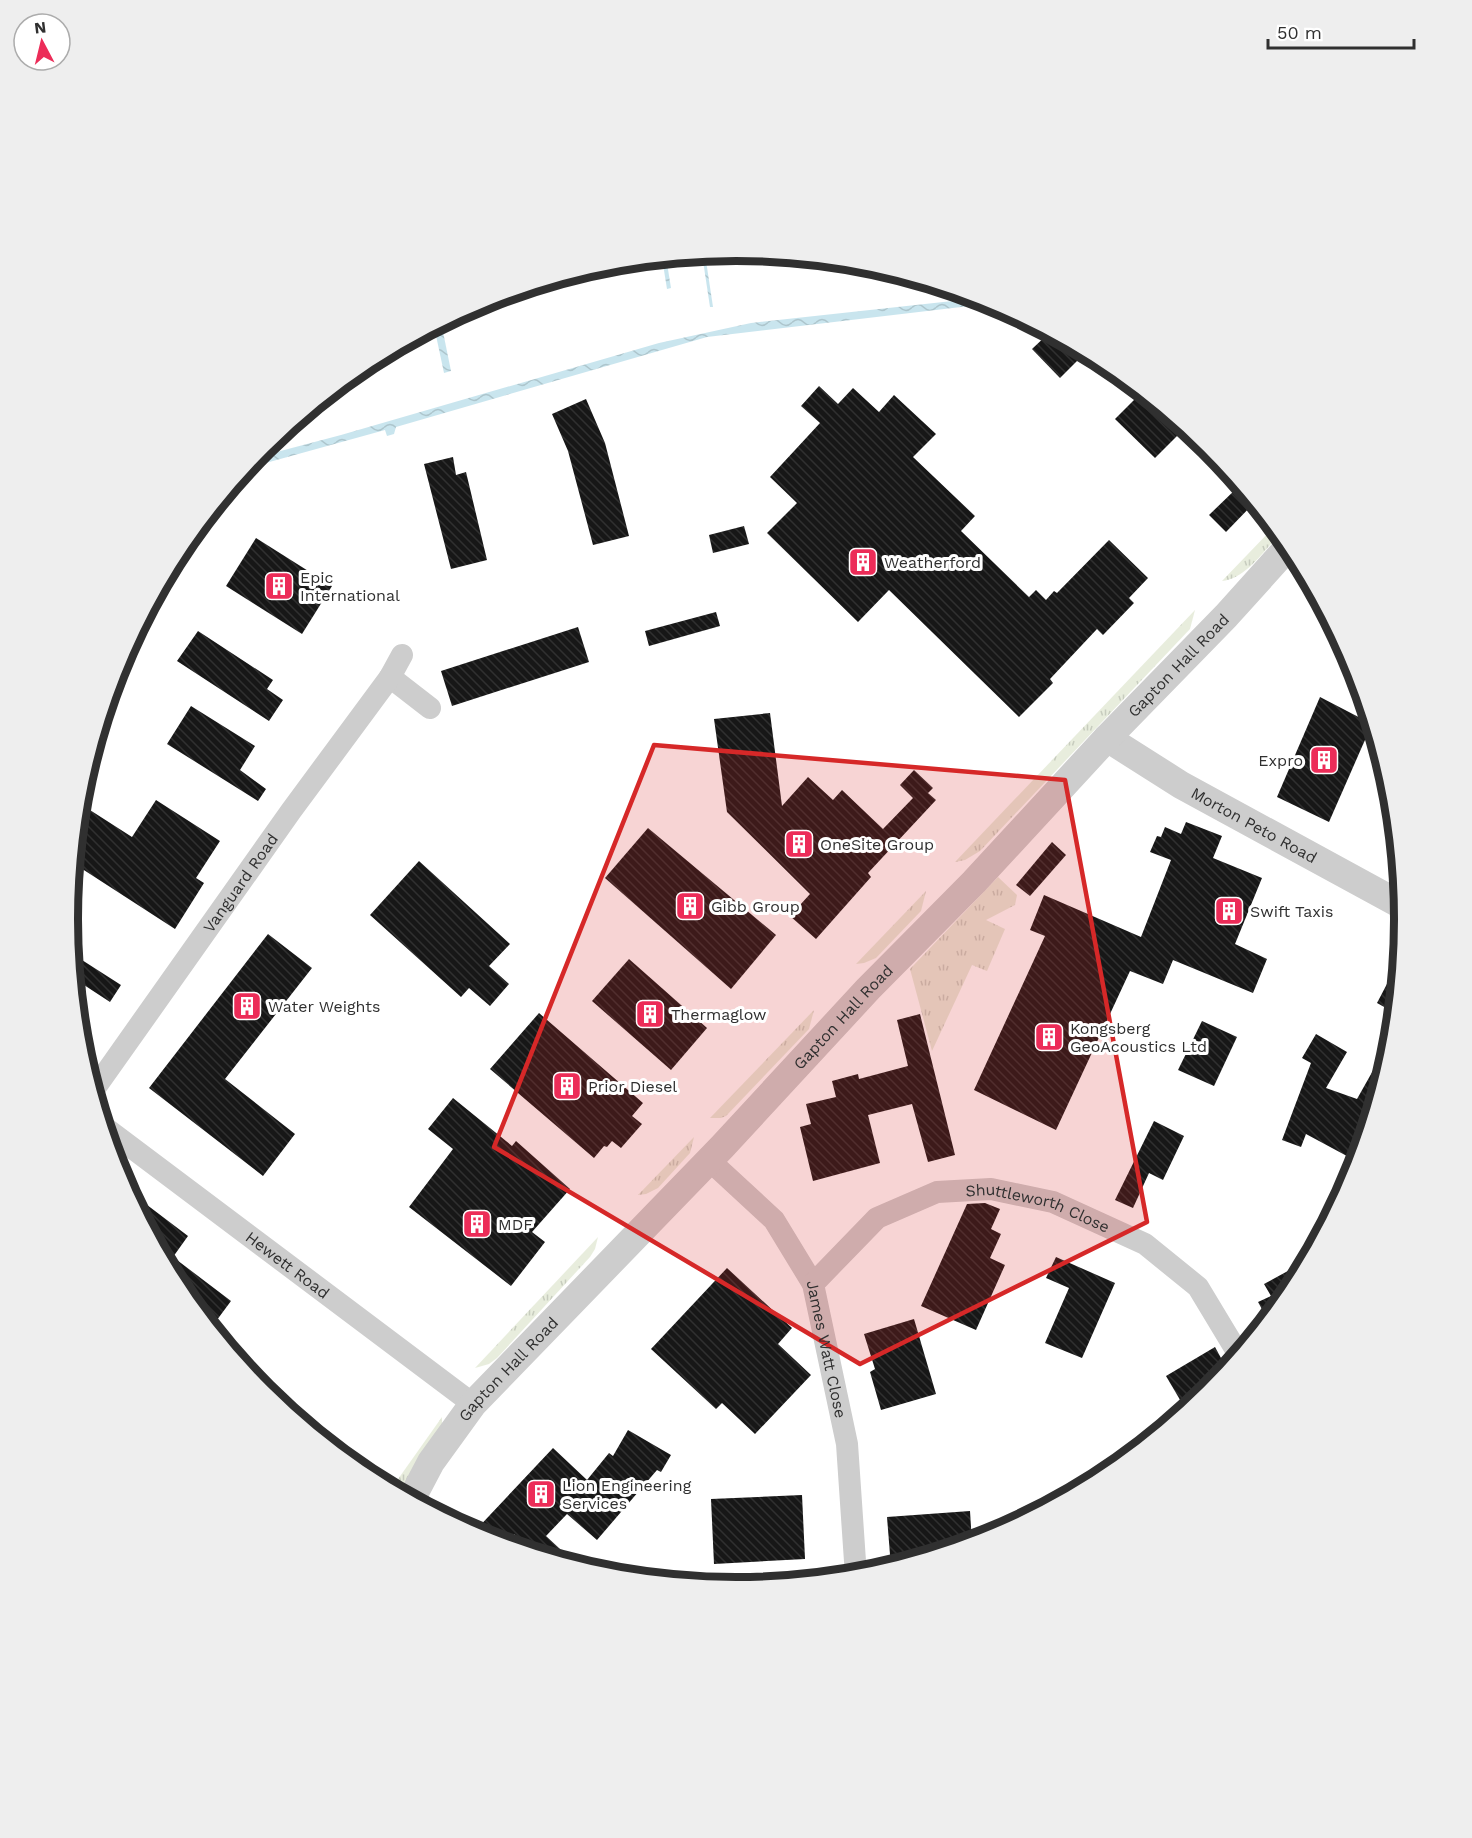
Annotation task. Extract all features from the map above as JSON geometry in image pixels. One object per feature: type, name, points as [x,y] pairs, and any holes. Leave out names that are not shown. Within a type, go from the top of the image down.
[{"type":"street","name":"Gapton Hall Road","points":[[415,1493],[431,1462],[473,1404],[709,1160],[868,989],[974,882],[1107,738],[1226,616],[1283,553]]},
{"type":"street","name":"Vanguard Road","points":[[99,1083],[291,811],[390,677],[402,655]]},
{"type":"street","points":[[390,677],[430,708]]},
{"type":"street","name":"Morton Peto Road","points":[[1107,738],[1181,785],[1394,901]]},
{"type":"street","name":"Hewett Road","points":[[114,1133],[473,1404]]},
{"type":"street","name":"James Watt Close","points":[[709,1160],[774,1220],[813,1284],[847,1444],[855,1565]]},
{"type":"street","name":"Shuttleworth Close","points":[[813,1284],[877,1218],[937,1192],[991,1189],[1053,1202],[1145,1244],[1198,1287],[1235,1348]]},
{"type":"highlighted area","points":[[654,745],[1065,780],[1147,1222],[860,1364],[494,1147]]},
{"type":"green space","points":[[1269,533],[1274,540],[1254,562],[1239,575],[1222,581]]},
{"type":"green space","points":[[1195,610],[1190,629],[980,851],[965,860],[955,862]]},
{"type":"green space","points":[[998,877],[1017,895],[1015,905],[986,920],[1005,929],[987,971],[972,965],[932,1051],[910,969]]},
{"type":"green space","points":[[926,891],[921,911],[876,958],[856,964]]},
{"type":"green space","points":[[814,1010],[809,1029],[726,1116],[710,1118]]},
{"type":"green space","points":[[694,1137],[690,1153],[658,1188],[638,1195]]},
{"type":"green space","points":[[598,1237],[590,1257],[497,1358],[489,1364],[475,1368]]},
{"type":"green space","points":[[442,1417],[442,1428],[405,1488],[396,1482]]},
{"type":"water","points":[[703,262],[706,262],[713,307],[710,307]]},
{"type":"water","points":[[663,265],[667,265],[671,288],[667,289]]},
{"type":"water","points":[[959,300],[973,306],[707,337],[396,427],[394,434],[387,436],[385,430],[261,464],[272,453],[659,343],[751,323]]},
{"type":"water","points":[[443,330],[451,371],[444,373],[436,334]]},
{"type":"building","points":[[1044,338],[1080,358],[1060,378],[1032,349]]},
{"type":"building","points":[[819,386],[838,404],[853,388],[879,412],[894,395],[936,434],[913,457],[975,516],[961,531],[1029,597],[1036,590],[1046,600],[1054,591],[1057,593],[1109,540],[1148,578],[1129,598],[1134,603],[1103,635],[1097,629],[1050,679],[1053,683],[1019,717],[889,590],[858,622],[767,533],[797,503],[770,477],[820,423],[801,406]]},
{"type":"building","points":[[1137,397],[1180,433],[1155,458],[1115,419]]},
{"type":"building","points":[[586,399],[605,443],[629,536],[593,545],[568,451],[552,414]]},
{"type":"building","points":[[453,457],[456,475],[466,472],[487,560],[451,569],[424,464]]},
{"type":"building","points":[[1235,490],[1250,508],[1226,532],[1209,515]]},
{"type":"building","points":[[744,526],[749,544],[713,553],[709,535]]},
{"type":"building","name":"Epic International","points":[[256,538],[332,586],[302,634],[226,586]]},
{"type":"building","points":[[716,612],[720,626],[649,646],[645,631]]},
{"type":"building","points":[[578,627],[589,662],[452,706],[441,671]]},
{"type":"building","points":[[198,631],[273,680],[267,689],[283,700],[269,721],[177,661]]},
{"type":"building","name":"Expro","points":[[1320,697],[1363,719],[1367,734],[1329,822],[1277,797]]},
{"type":"building","points":[[191,706],[255,746],[240,770],[266,789],[258,801],[167,744]]},
{"type":"building","name":"OneSite Group","points":[[770,713],[782,806],[808,777],[833,800],[842,790],[883,829],[913,798],[900,785],[914,770],[933,788],[928,793],[936,800],[868,873],[871,877],[816,939],[790,916],[810,894],[727,812],[714,719]]},
{"type":"building","points":[[156,800],[220,841],[196,878],[204,883],[175,929],[80,868],[88,809],[132,837]]},
{"type":"building","points":[[1186,822],[1222,836],[1213,858],[1262,878],[1235,944],[1267,959],[1253,993],[1173,960],[1163,984],[1130,971],[1056,1130],[974,1090],[1045,936],[1030,930],[1044,895],[1141,937],[1171,860],[1150,852],[1157,836],[1161,837],[1165,827],[1181,834]]},
{"type":"building","name":"Gibb Group","points":[[648,828],[776,935],[731,989],[605,878]]},
{"type":"building","points":[[1052,842],[1066,855],[1030,896],[1016,885]]},
{"type":"building","points":[[419,861],[510,944],[489,966],[509,984],[490,1006],[469,988],[461,997],[370,915]]},
{"type":"building","points":[[268,934],[312,968],[225,1079],[295,1134],[263,1176],[149,1088]]},
{"type":"building","points":[[79,958],[121,985],[110,1002],[84,985],[82,988]]},
{"type":"building","name":"Thermaglow","points":[[629,959],[707,1028],[671,1070],[592,1001]]},
{"type":"building","points":[[1391,975],[1387,1009],[1377,1003]]},
{"type":"building","name":"Prior Diesel","points":[[539,1013],[643,1103],[632,1116],[642,1124],[621,1148],[612,1141],[607,1147],[604,1146],[594,1158],[490,1069]]},
{"type":"building","points":[[920,1014],[955,1155],[928,1162],[912,1104],[868,1115],[880,1163],[813,1181],[800,1127],[811,1124],[806,1104],[836,1097],[832,1081],[858,1074],[859,1079],[908,1066],[897,1020]]},
{"type":"building","points":[[1202,1021],[1237,1037],[1214,1086],[1178,1070]]},
{"type":"building","points":[[1316,1034],[1347,1052],[1326,1088],[1357,1099],[1378,1062],[1372,1089],[1349,1157],[1306,1134],[1301,1147],[1282,1140],[1311,1063],[1302,1058]]},
{"type":"building","points":[[453,1098],[512,1146],[516,1141],[570,1189],[532,1232],[545,1242],[511,1286],[409,1207],[453,1149],[428,1129]]},
{"type":"building","points":[[1154,1121],[1184,1136],[1163,1180],[1149,1173],[1133,1208],[1115,1200]]},
{"type":"building","points":[[142,1201],[188,1236],[173,1257],[231,1301],[216,1322],[166,1248]]},
{"type":"building","points":[[985,1203],[1000,1209],[991,1229],[1001,1234],[990,1258],[1005,1265],[976,1330],[921,1306],[967,1204]]},
{"type":"building","points":[[1056,1257],[1115,1283],[1082,1358],[1045,1343],[1069,1288],[1046,1278]]},
{"type":"building","points":[[727,1268],[792,1328],[778,1344],[811,1375],[755,1434],[722,1403],[716,1409],[651,1349]]},
{"type":"building","points":[[1294,1268],[1264,1312],[1258,1302],[1271,1296],[1264,1284]]},
{"type":"building","points":[[914,1319],[936,1394],[881,1410],[870,1372],[875,1369],[864,1334]]},
{"type":"building","points":[[1215,1347],[1223,1361],[1182,1403],[1166,1376]]},
{"type":"building","points":[[628,1430],[671,1455],[661,1472],[657,1470],[597,1540],[567,1514],[546,1536],[560,1549],[557,1552],[521,1541],[514,1534],[511,1537],[480,1525],[553,1448],[587,1480],[609,1453],[613,1456]]},
{"type":"building","points":[[802,1495],[805,1559],[714,1564],[711,1499]]},
{"type":"building","points":[[970,1511],[971,1533],[890,1558],[887,1517]]},
{"type":"place","name":"Weatherford","points":[[863,562]]},
{"type":"place","name":"Epic International","points":[[279,586]]},
{"type":"place","name":"Expro","points":[[1324,760]]},
{"type":"place","name":"OneSite Group","points":[[799,844]]},
{"type":"place","name":"Gibb Group","points":[[690,906]]},
{"type":"place","name":"Swift Taxis","points":[[1229,911]]},
{"type":"place","name":"Water Weights","points":[[247,1006]]},
{"type":"place","name":"Thermaglow","points":[[650,1014]]},
{"type":"place","name":"Kongsberg GeoAcoustics Ltd","points":[[1049,1037]]},
{"type":"place","name":"Prior Diesel","points":[[567,1086]]},
{"type":"place","name":"MDF","points":[[477,1224]]},
{"type":"place","name":"Lion Engineering Services","points":[[541,1494]]}]
